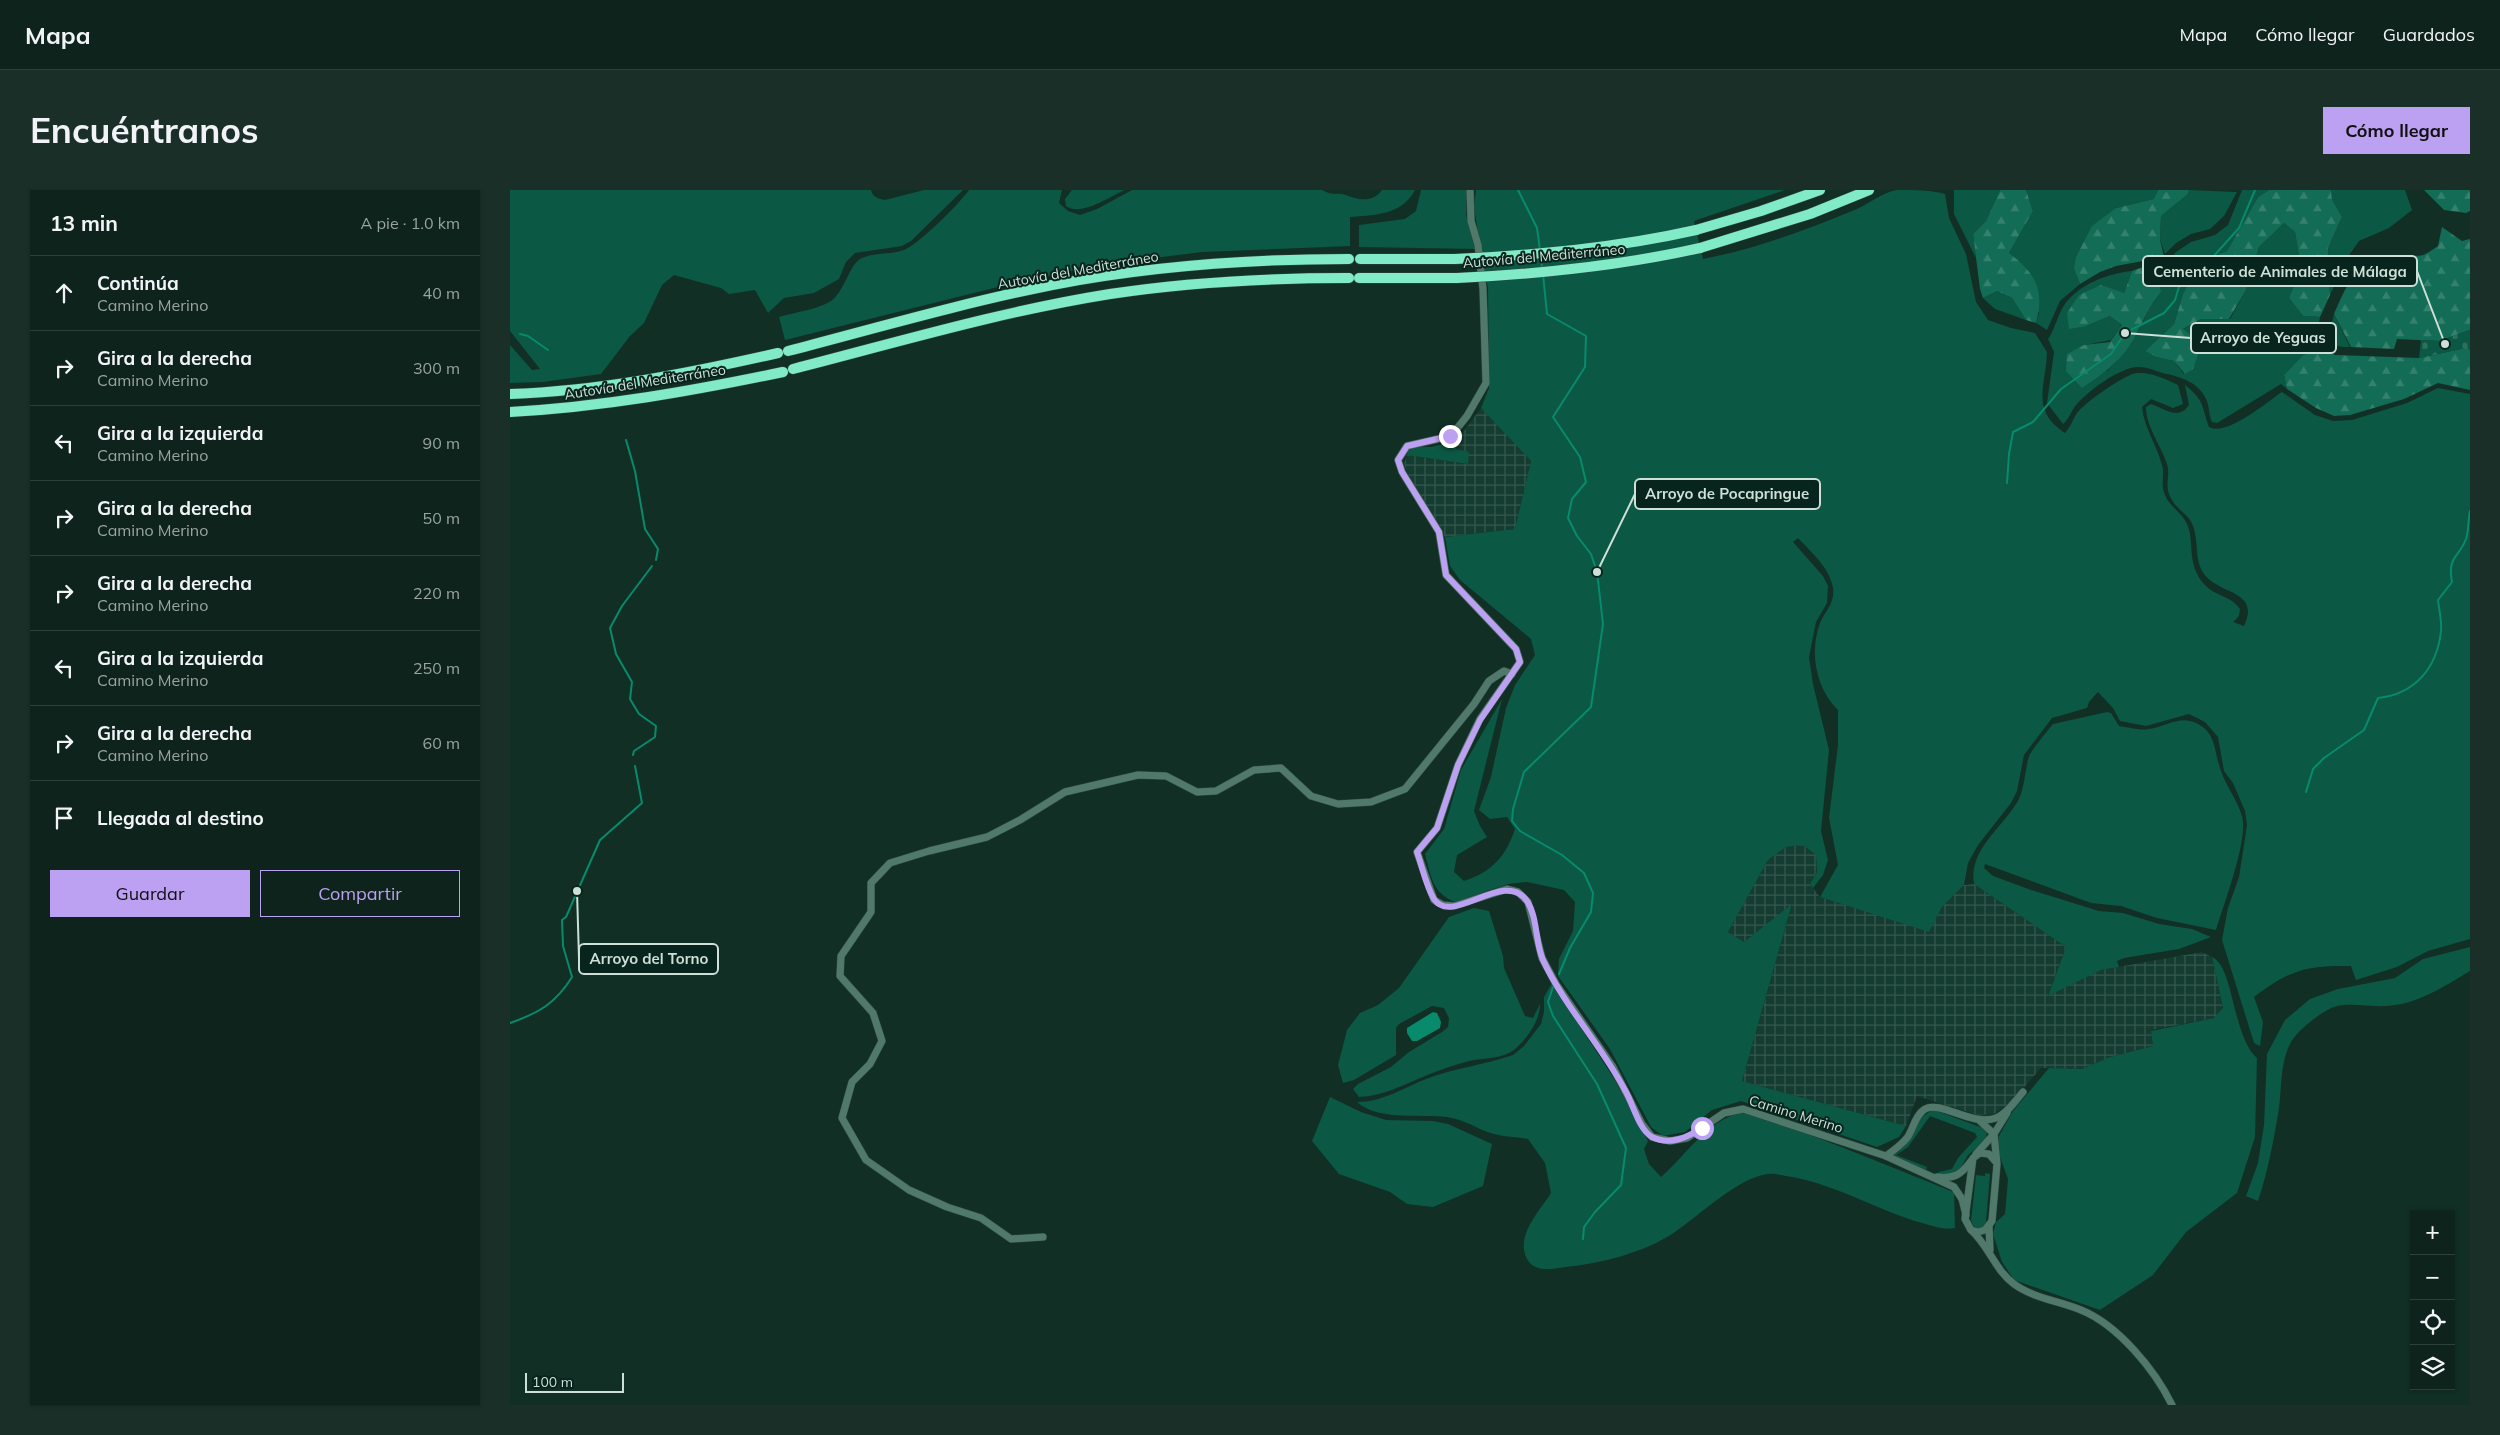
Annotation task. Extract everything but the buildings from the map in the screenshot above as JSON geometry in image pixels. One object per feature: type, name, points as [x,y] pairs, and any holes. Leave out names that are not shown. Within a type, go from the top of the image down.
[{"type":"highway","name":"Autovía del Mediterráneo","points":[[510,394],[587,388],[669,376],[783,352],[980,301],[1082,280],[1209,264],[1354,259],[1456,259],[1582,251],[1654,240],[1696,230],[1761,211],[1820,190]]},
{"type":"highway","name":"Autovía del Mediterráneo","points":[[510,412],[548,410],[638,400],[684,392],[788,370],[981,320],[1111,294],[1223,282],[1354,278],[1457,278],[1593,268],[1700,248],[1792,220],[1869,190]]},
{"type":"street","name":"Camino Merino","points":[[1470,190],[1471,221],[1478,245],[1483,289],[1486,383],[1467,416],[1450,436],[1407,446],[1398,460],[1402,472],[1439,532],[1446,575],[1516,649],[1520,662],[1480,720],[1458,765],[1437,828],[1417,852],[1434,900],[1443,905],[1454,906],[1507,889],[1518,892],[1528,902],[1542,958],[1556,984],[1613,1067],[1642,1124],[1652,1137],[1670,1141],[1687,1138],[1724,1113],[1743,1109],[1886,1156]]},
{"type":"street","points":[[1044,1237],[1011,1238],[981,1218],[947,1207],[908,1190],[866,1160],[842,1118],[852,1082],[870,1064],[882,1041],[873,1013],[840,976],[840,956],[871,912],[871,883],[890,863],[929,850],[987,837],[1020,820],[1065,792],[1138,775],[1166,776],[1197,792],[1216,791],[1254,770],[1280,768],[1311,796],[1338,804],[1371,802],[1405,789],[1474,704],[1489,681],[1504,671],[1512,674]]},
{"type":"street","points":[[1932,1177],[1952,1179],[1964,1172],[1974,1156],[1994,1134],[2008,1110],[2023,1092]]},
{"type":"street","points":[[1990,1250],[1995,1161],[1994,1134],[1980,1122],[1936,1107],[1926,1108],[1919,1115],[1906,1138],[1886,1156],[1954,1188],[1962,1199],[1967,1226],[1990,1250],[1998,1267],[2013,1284],[2032,1294],[2103,1320],[2130,1344],[2167,1394],[2172,1405]]},
{"type":"street","points":[[1980,1122],[1997,1118],[2008,1110]]},
{"type":"street","points":[[1974,1156],[1989,1154],[1995,1161]]},
{"type":"street","points":[[1966,1215],[1974,1156]]},
{"type":"street","points":[[1971,1230],[1978,1232],[1990,1226]]},
{"type":"shaded area","points":[[1481,408],[1531,461],[1515,529],[1445,537],[1407,473],[1404,463],[1407,455],[1468,464],[1455,449],[1452,441],[1458,439]]},
{"type":"shaded area","points":[[1803,845],[1816,855],[1817,872],[1810,884],[1820,897],[1928,931],[1942,907],[1964,885],[1974,884],[2066,947],[2048,995],[2101,970],[2202,952],[2212,957],[2223,1009],[2214,1018],[2151,1030],[2153,1046],[2110,1057],[2082,1069],[2041,1068],[2011,1102],[1994,1114],[1977,1115],[1917,1096],[1906,1126],[1742,1081],[1792,905],[1744,942],[1728,932],[1768,860],[1786,847]]},
{"type":"shaded area","points":[[1433,1012],[1437,1013],[1441,1022],[1440,1028],[1417,1041],[1412,1041],[1407,1033],[1407,1028]]},
{"type":"green space","points":[[510,190],[871,190],[876,197],[885,200],[924,190],[963,190],[911,241],[902,246],[855,253],[846,262],[839,279],[814,293],[784,298],[768,313],[755,290],[729,294],[721,288],[674,275],[662,285],[644,323],[630,336],[601,374],[543,382],[510,383],[510,345],[532,370],[540,369],[510,331]]},
{"type":"green space","points":[[969,190],[1062,190],[1059,203],[1068,211],[1080,215],[1097,209],[1132,190],[1322,190],[1355,198],[1370,199],[1382,190],[1415,190],[1410,198],[1395,209],[1378,214],[1350,217],[1350,246],[1202,252],[1107,264],[1018,282],[785,340],[779,317],[813,309],[831,301],[836,297],[858,261],[867,256],[899,252],[911,246],[938,223]]},
{"type":"green space","points":[[1072,190],[1125,190],[1088,207],[1073,209],[1066,206],[1065,199]]},
{"type":"green space","points":[[1421,190],[1467,190],[1466,215],[1475,249],[1359,247],[1359,225],[1405,219],[1416,211]]},
{"type":"green space","points":[[1476,190],[1785,190],[1694,221],[1703,259],[1760,245],[1797,232],[1857,209],[1891,191],[1922,190],[1945,194],[1949,218],[1966,254],[1976,302],[1988,320],[2011,328],[2035,333],[2047,352],[2042,397],[2047,415],[2054,424],[2065,433],[2081,408],[2115,383],[2137,373],[2153,375],[2178,385],[2183,404],[2173,408],[2151,399],[2142,407],[2143,415],[2162,465],[2164,491],[2167,499],[2181,515],[2189,529],[2193,560],[2198,576],[2208,588],[2237,605],[2240,609],[2239,616],[2233,622],[2244,626],[2248,614],[2247,606],[2243,599],[2211,581],[2201,569],[2193,526],[2189,518],[2174,504],[2169,495],[2167,464],[2148,422],[2146,407],[2151,404],[2176,413],[2185,410],[2189,405],[2185,385],[2199,400],[2209,427],[2216,429],[2236,423],[2282,392],[2315,415],[2333,421],[2352,420],[2407,403],[2438,388],[2470,394],[2470,939],[2428,951],[2397,967],[2356,980],[2351,966],[2310,968],[2289,975],[2254,997],[2263,1022],[2260,1046],[2254,1043],[2222,940],[2228,908],[2239,877],[2247,825],[2245,811],[2233,783],[2224,771],[2218,737],[2205,722],[2189,714],[2146,726],[2120,721],[2113,708],[2098,692],[2089,702],[2087,708],[2052,718],[2024,755],[2017,791],[2011,803],[1978,845],[1968,863],[1964,885],[1942,907],[1929,932],[1820,897],[1838,865],[1829,818],[1838,745],[1838,710],[1824,692],[1815,658],[1817,634],[1820,623],[1833,599],[1833,588],[1824,567],[1798,538],[1793,542],[1823,576],[1828,586],[1827,603],[1816,622],[1809,657],[1813,684],[1829,750],[1821,831],[1828,860],[1823,875],[1813,888],[1810,884],[1817,872],[1816,855],[1803,845],[1786,847],[1768,860],[1728,932],[1744,942],[1792,904],[1742,1081],[1906,1126],[1899,1137],[1877,1147],[1741,1101],[1712,1110],[1685,1132],[1663,1136],[1651,1127],[1610,1049],[1558,976],[1559,959],[1573,931],[1575,902],[1564,890],[1527,882],[1508,884],[1455,902],[1441,894],[1437,889],[1425,854],[1444,829],[1461,770],[1502,699],[1474,811],[1487,837],[1457,855],[1454,872],[1464,881],[1483,873],[1497,862],[1507,847],[1515,829],[1507,817],[1490,819],[1479,810],[1491,777],[1506,708],[1515,685],[1535,655],[1531,639],[1460,580],[1450,566],[1445,537],[1515,529],[1531,461],[1481,408],[1489,388],[1488,288],[1474,206]]},
{"type":"green space","points":[[1954,190],[2000,190],[1986,221],[1973,234],[1976,258],[1954,214]]},
{"type":"green space","points":[[2000,190],[2026,190],[2033,211],[2009,253],[2018,260],[2036,283],[2039,301],[2036,323],[2026,320],[2012,298],[1997,291],[1983,298],[1980,289],[1973,234],[1986,221]]},
{"type":"green space","points":[[2026,190],[2158,190],[2155,199],[2116,208],[2074,269],[2080,284],[2060,301],[2047,330],[2036,323],[2039,313],[2009,253],[2033,211]]},
{"type":"green space","points":[[2158,190],[2189,190],[2188,194],[2161,216],[2160,240],[2164,257],[2116,266],[2100,272],[2080,284],[2074,269],[2076,257],[2092,226],[2116,208],[2154,199]]},
{"type":"green space","points":[[2189,190],[2237,192],[2224,216],[2210,229],[2191,234],[2176,243],[2165,254],[2160,240],[2161,216],[2188,194]]},
{"type":"green space","points":[[2242,190],[2269,190],[2258,197],[2227,251],[2199,262],[2183,294],[2174,324],[2145,351],[2156,357],[2174,361],[2184,374],[2182,330],[2201,319],[2230,319],[2246,290],[2259,247],[2284,223],[2295,232],[2301,268],[2289,298],[2303,316],[2320,317],[2314,350],[2302,356],[2284,375],[2287,389],[2281,384],[2217,423],[2212,422],[2207,400],[2194,384],[2148,368],[2130,368],[2113,376],[2088,393],[2076,405],[2063,424],[2047,403],[2054,352],[2048,339],[2063,307],[2069,299],[2084,286],[2103,277],[2132,271],[2124,293],[2086,326],[2110,316],[2122,325],[2111,340],[2085,345],[2107,371],[2132,342],[2161,292],[2159,278],[2143,267],[2165,265],[2176,252],[2191,242],[2215,235],[2228,225]]},
{"type":"green space","points":[[2269,190],[2331,190],[2332,199],[2342,217],[2328,248],[2330,295],[2320,317],[2303,316],[2289,298],[2301,268],[2295,232],[2284,223],[2259,247],[2246,290],[2229,319],[2201,319],[2183,329],[2202,344],[2193,369],[2185,374],[2174,361],[2156,357],[2145,351],[2174,324],[2183,294],[2199,262],[2227,251],[2258,197]]},
{"type":"green space","points":[[2331,190],[2405,190],[2412,210],[2389,228],[2359,241],[2347,258],[2330,295],[2328,248],[2342,217],[2332,199]]},
{"type":"green space","points":[[2424,190],[2470,190],[2470,211],[2466,213],[2444,210]]},
{"type":"green space","points":[[2442,227],[2462,241],[2470,239],[2470,330],[2439,341],[2397,339],[2394,349],[2351,347],[2334,314],[2350,281],[2357,272],[2374,259],[2399,255],[2420,256],[2427,253],[2438,246]]},
{"type":"green space","points":[[2143,267],[2159,278],[2161,292],[2150,307],[2131,344],[2119,359],[2082,388],[2066,371],[2067,354],[2084,345],[2110,342],[2122,325],[2110,316],[2086,326],[2069,329],[2067,313],[2079,295],[2101,285],[2124,293],[2132,271]]},
{"type":"green space","points":[[1997,291],[2012,298],[2026,320],[1995,309],[1983,298]]},
{"type":"green space","points":[[2334,314],[2350,347],[2335,345],[2328,339]]},
{"type":"green space","points":[[2470,330],[2470,350],[2466,348],[2419,358],[2421,340],[2439,341]]},
{"type":"green space","points":[[2319,347],[2335,355],[2419,358],[2470,347],[2470,390],[2438,383],[2404,399],[2350,415],[2334,416],[2316,408],[2287,389],[2284,375],[2302,356]]},
{"type":"green space","points":[[1452,441],[1455,449],[1469,452],[1468,464],[1407,455],[1408,451],[1414,447],[1432,447]]},
{"type":"green space","points":[[2107,712],[2111,713],[2119,726],[2145,729],[2184,720],[2196,723],[2207,731],[2211,736],[2222,774],[2242,816],[2243,827],[2239,856],[2216,930],[2157,918],[2121,906],[2091,903],[1985,864],[1984,868],[1993,876],[2031,890],[2099,911],[2123,913],[2159,924],[2192,929],[2211,937],[2179,949],[2124,958],[2117,961],[2119,967],[2101,970],[2048,996],[2066,947],[1974,884],[1976,860],[2019,799],[2030,754],[2053,724]]},
{"type":"green space","points":[[1474,908],[1489,911],[1503,956],[1504,968],[1525,1016],[1533,1018],[1540,1004],[1538,1017],[1532,1029],[1519,1046],[1504,1055],[1463,1063],[1385,1092],[1359,1097],[1353,1089],[1358,1084],[1391,1067],[1409,1052],[1442,1032],[1448,1027],[1449,1018],[1444,1008],[1432,1006],[1399,1024],[1396,1028],[1396,1055],[1354,1080],[1343,1083],[1338,1065],[1347,1030],[1360,1013],[1378,1005],[1399,988],[1449,917]]},
{"type":"green space","points":[[2470,947],[2470,971],[2430,994],[2397,1005],[2337,1006],[2318,1016],[2298,1033],[2290,1044],[2284,1059],[2275,1131],[2268,1167],[2258,1201],[2246,1196],[2258,1163],[2264,1125],[2267,1054],[2285,1020],[2310,999],[2338,989],[2395,978],[2423,959]]},
{"type":"green space","points":[[2212,957],[2219,963],[2225,973],[2243,1034],[2249,1048],[2257,1058],[2255,1137],[2237,1193],[2186,1232],[2153,1275],[2100,1310],[2014,1280],[2002,1262],[1993,1234],[1996,1222],[2005,1214],[2008,1179],[1997,1149],[1999,1136],[2013,1111],[2049,1068],[2082,1069],[2110,1057],[2153,1046],[2151,1031],[2214,1018],[2223,1008]]},
{"type":"green space","points":[[1552,983],[1615,1080],[1648,1141],[1644,1149],[1649,1164],[1661,1177],[1707,1131],[1718,1123],[1740,1113],[1753,1115],[1842,1147],[1954,1192],[1955,1228],[1942,1228],[1905,1218],[1804,1179],[1770,1174],[1757,1177],[1732,1189],[1675,1232],[1637,1251],[1608,1260],[1579,1265],[1549,1269],[1534,1266],[1527,1259],[1524,1250],[1526,1233],[1551,1193],[1545,1163],[1528,1139],[1494,1134],[1460,1120],[1447,1117],[1400,1116],[1376,1112],[1357,1102],[1376,1100],[1437,1075],[1513,1055],[1524,1046],[1541,1024],[1544,1012],[1544,997]]},
{"type":"green space","points":[[1330,1097],[1361,1112],[1386,1120],[1433,1121],[1448,1124],[1492,1144],[1483,1186],[1433,1207],[1407,1204],[1390,1192],[1339,1174],[1312,1141]]},
{"type":"green space","points":[[1934,1110],[1983,1128],[1987,1133],[1985,1141],[1968,1155],[1959,1171],[1944,1176],[1938,1174],[1938,1172],[1952,1169],[1958,1158],[1977,1137],[1975,1133],[1930,1116],[1908,1147],[1896,1155],[1927,1167],[1926,1170],[1895,1158],[1894,1155],[1906,1144],[1922,1118]]},
{"type":"green space","points":[[1985,1173],[1990,1174],[1986,1222],[1981,1229],[1976,1230],[1971,1221],[1976,1175],[1985,1176]]},
{"type":"waterway","points":[[1518,190],[1537,228],[1540,250]]},
{"type":"waterway","points":[[2007,483],[2013,432],[2033,422],[2061,389],[2111,354],[2125,333],[2164,313],[2175,300],[2185,267],[2212,258],[2239,228],[2255,190]]},
{"type":"waterway","points":[[1541,257],[1542,267]]},
{"type":"waterway","points":[[1543,274],[1547,314],[1586,336],[1585,367],[1553,417],[1580,457],[1586,482],[1572,499],[1568,518],[1577,536],[1591,554],[1597,572],[1603,624],[1591,707],[1524,772],[1513,809],[1512,821],[1520,831],[1562,855],[1584,873],[1593,893],[1591,912],[1570,948],[1559,974]]},
{"type":"waterway","points":[[520,334],[528,336],[548,350]]},
{"type":"waterway","points":[[626,440],[635,471],[645,529],[658,549],[656,560]]},
{"type":"waterway","points":[[2306,792],[2313,769],[2324,758],[2364,730],[2378,698],[2403,691],[2413,685],[2422,677],[2435,657],[2441,631],[2438,600],[2452,582],[2452,562],[2466,539],[2470,511]]},
{"type":"waterway","points":[[633,755],[634,751],[655,737],[656,726],[639,714],[630,699],[632,682],[616,654],[610,628],[622,606],[652,566]]},
{"type":"waterway","points":[[510,1023],[546,1006],[560,994],[572,977],[563,946],[562,920],[566,917],[600,840],[642,803],[635,766]]},
{"type":"waterway","points":[[1553,987],[1548,1002],[1553,1016],[1597,1084],[1626,1148],[1621,1185],[1595,1212],[1584,1227],[1583,1239]]},
{"type":"place","name":"Arroyo de Yeguas","points":[[2125,333]]},
{"type":"place","name":"Cementerio de Animales de Málaga","points":[[2445,344]]},
{"type":"place","name":"Arroyo de Pocapringue","points":[[1597,572]]},
{"type":"place","name":"Arroyo del Torno","points":[[577,891]]},
{"type":"route","points":[[1450,436],[1407,446],[1398,460],[1402,472],[1439,532],[1446,575],[1516,649],[1520,662],[1480,720],[1458,765],[1437,828],[1417,852],[1434,900],[1443,905],[1454,906],[1507,889],[1518,892],[1528,902],[1542,958],[1556,984],[1598,1043],[1613,1067],[1642,1124],[1652,1137],[1670,1141],[1687,1138],[1702,1128]]}]
